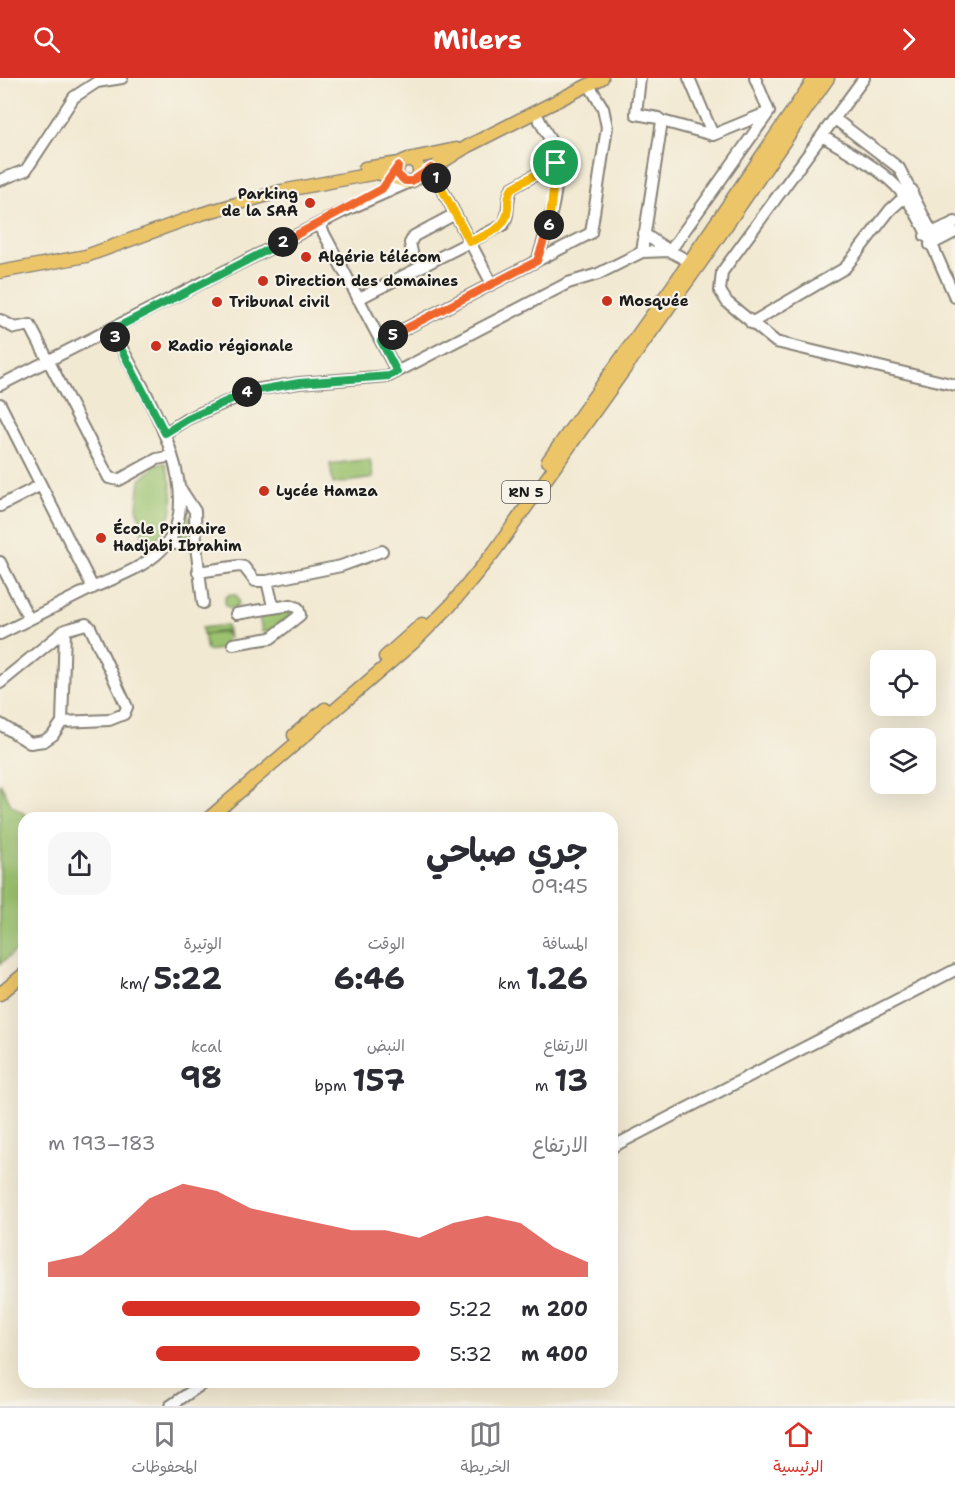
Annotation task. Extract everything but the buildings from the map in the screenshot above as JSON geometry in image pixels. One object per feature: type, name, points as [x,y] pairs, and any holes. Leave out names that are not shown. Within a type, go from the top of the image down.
[{"type":"main road","points":[[0,272],[86,256],[201,214],[264,196],[377,173],[401,174],[468,146],[602,78]]},
{"type":"main road","name":"RN 5","points":[[205,812],[362,678],[445,599],[488,547],[690,262],[815,78]]},
{"type":"main road","name":"RN 5","points":[[216,812],[414,642],[450,606],[501,542],[704,258],[828,78]]},
{"type":"main road","points":[[0,264],[84,248],[243,194],[303,179],[401,174],[431,168],[468,146]]},
{"type":"main road","points":[[0,983],[18,969]]},
{"type":"main road","points":[[0,994],[18,979]]},
{"type":"street","points":[[0,180],[26,170],[74,97],[97,82],[122,78]]},
{"type":"street","points":[[640,78],[636,114],[658,118],[662,122],[713,135],[769,112]]},
{"type":"street","points":[[689,78],[713,135]]},
{"type":"street","points":[[755,78],[769,112]]},
{"type":"street","points":[[864,78],[722,272],[720,291],[727,302],[776,342],[955,385]]},
{"type":"street","points":[[381,341],[591,233],[607,127],[603,108],[589,85]]},
{"type":"street","points":[[670,251],[769,112]]},
{"type":"street","points":[[536,113],[553,146],[556,163],[552,209],[537,261]]},
{"type":"street","points":[[835,119],[899,168],[908,193],[955,282]]},
{"type":"street","points":[[642,252],[662,122]]},
{"type":"street","points":[[822,136],[871,166],[908,193]]},
{"type":"street","points":[[358,299],[503,225],[507,220],[508,193],[512,188],[556,163]]},
{"type":"street","points":[[431,168],[492,284]]},
{"type":"street","points":[[342,212],[401,174]]},
{"type":"street","points":[[0,385],[342,212],[401,174]]},
{"type":"street","points":[[751,323],[845,268],[908,193]]},
{"type":"street","points":[[427,264],[413,257],[410,243],[414,236],[455,214]]},
{"type":"street","points":[[931,239],[955,222]]},
{"type":"street","points":[[319,224],[397,372]]},
{"type":"street","points":[[931,239],[955,232]]},
{"type":"street","points":[[644,234],[690,262]]},
{"type":"street","points":[[931,239],[955,297]]},
{"type":"street","points":[[165,433],[188,419],[254,390],[299,383],[381,377],[397,372],[568,283],[598,274],[642,252],[670,251]]},
{"type":"street","points":[[0,320],[15,328],[30,326],[109,478],[119,480],[157,459],[171,456]]},
{"type":"street","points":[[112,330],[165,433],[180,488],[195,511],[198,572],[203,603]]},
{"type":"street","points":[[0,404],[93,588]]},
{"type":"street","points":[[0,506],[41,485]]},
{"type":"street","points":[[0,634],[129,571],[167,543],[179,513],[180,488]]},
{"type":"street","points":[[167,543],[196,546]]},
{"type":"street","points":[[198,572],[239,566],[244,567],[255,581],[267,581],[341,566],[382,552]]},
{"type":"street","points":[[0,562],[29,619]]},
{"type":"street","points":[[267,581],[273,606]]},
{"type":"street","points":[[233,644],[271,638],[300,615],[295,605],[273,606],[236,614]]},
{"type":"street","points":[[0,684],[65,630],[86,624],[90,627],[127,707],[124,714],[109,720],[62,722]]},
{"type":"street","points":[[0,724],[25,741],[34,743],[49,738],[62,722],[65,630]]},
{"type":"street","points":[[618,1145],[955,970]]},
{"type":"street","points":[[170,1406],[196,1388]]},
{"type":"green space","points":[[370,459],[373,478],[333,484],[330,464]]},
{"type":"green space","points":[[165,463],[172,489],[172,511],[163,531],[145,550],[137,506],[140,480],[156,465]]},
{"type":"green space","points":[[186,506],[191,523],[190,541],[176,539],[183,524]]},
{"type":"green space","points":[[232,594],[237,596],[239,601],[237,606],[232,608],[227,606],[225,601],[227,596]]},
{"type":"green space","points":[[290,611],[291,616],[271,631],[262,632],[259,615]]},
{"type":"green space","points":[[227,625],[229,639],[226,631],[203,634],[202,628]]},
{"type":"green space","points":[[225,632],[227,648],[207,651],[204,635]]},
{"type":"green space","points":[[0,783],[11,805],[22,812],[18,812],[18,949],[0,964]]},
{"type":"place","name":"Parking de la SAA","points":[[310,203]]},
{"type":"place","name":"Algérie télécom","points":[[306,257]]},
{"type":"place","name":"Direction des domaines","points":[[263,281]]},
{"type":"place","name":"Mosquée","points":[[607,301]]},
{"type":"place","name":"Tribunal civil","points":[[217,302]]},
{"type":"place","name":"Radio régionale","points":[[156,346]]},
{"type":"place","name":"Lycée Hamza","points":[[264,491]]},
{"type":"place","name":"École Primaire Hadjabi Ibrahim","points":[[101,538]]},
{"type":"route","points":[[556,163],[552,209],[537,261],[381,341],[397,372],[389,376],[299,383],[254,390],[232,397],[165,433],[112,330],[342,212],[382,189],[398,166],[397,174],[401,180],[408,182],[431,168],[470,242],[503,225],[507,220],[508,193],[512,188],[556,163]]}]
